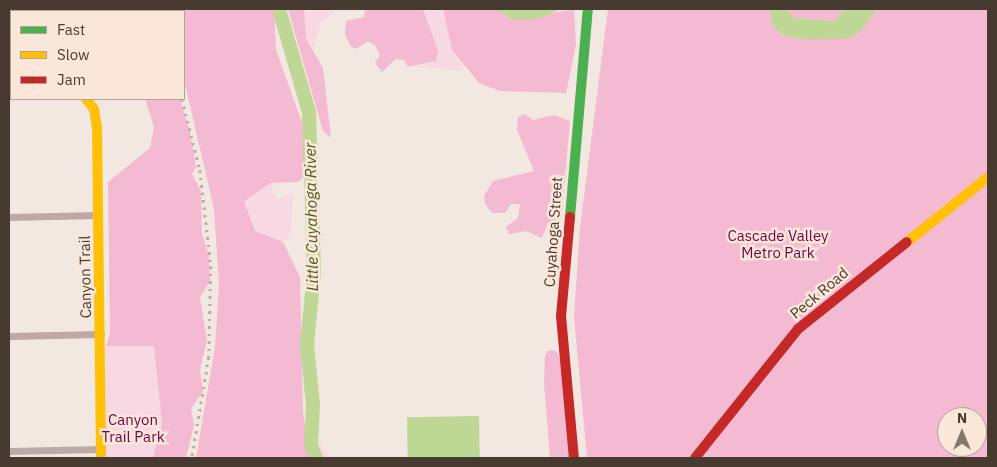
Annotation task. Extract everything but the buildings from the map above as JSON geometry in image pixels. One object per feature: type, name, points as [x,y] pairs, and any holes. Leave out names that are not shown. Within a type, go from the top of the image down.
[{"type":"street","name":"Cuyahoga Street","points":[[574,458],[562,316],[588,9]]},
{"type":"street","name":"Canyon Trail","points":[[87,100],[96,115],[101,334],[101,454]]},
{"type":"street","name":"Peck Road","points":[[695,458],[798,329],[988,176]]},
{"type":"street","points":[[9,217],[99,214]]},
{"type":"street","points":[[9,336],[101,334]]},
{"type":"street","points":[[9,451],[101,454]]},
{"type":"green space","points":[[9,9],[144,10],[10,10],[9,29]]},
{"type":"green space","points":[[154,9],[274,9],[276,50],[304,128],[307,176],[297,182],[271,183],[244,201],[255,231],[283,242],[300,277],[303,412],[310,458],[196,458],[215,347],[219,284],[214,209],[185,84],[185,10]]},
{"type":"green space","points":[[288,9],[304,9],[306,38],[323,68],[331,138],[323,131]]},
{"type":"green space","points":[[304,9],[338,9],[320,24],[314,48],[306,38]]},
{"type":"green space","points":[[365,9],[423,9],[438,51],[436,61],[408,67],[404,60],[396,59],[382,72],[375,63],[380,55],[375,45],[368,41],[356,49],[350,46],[345,34],[346,21],[364,17]]},
{"type":"green space","points":[[423,9],[443,9],[453,51],[465,71],[418,67],[436,61],[438,51]]},
{"type":"green space","points":[[443,9],[495,9],[514,20],[574,9],[576,45],[566,93],[500,91],[479,83],[452,50]]},
{"type":"green space","name":"Cascade Valley Metro Park","points":[[608,9],[768,9],[774,27],[784,36],[809,40],[874,14],[877,9],[988,9],[988,458],[587,458],[574,317],[580,227]]},
{"type":"green space","points":[[786,9],[845,9],[834,21],[793,18]]},
{"type":"green space","points":[[145,100],[180,100],[190,132],[196,167],[192,174],[201,191],[202,233],[209,256],[210,281],[200,297],[207,340],[200,370],[203,391],[191,409],[194,425],[186,458],[153,458],[162,423],[154,346],[106,346],[110,333],[108,182],[150,148],[154,127]]},
{"type":"green space","points":[[525,114],[533,120],[554,115],[570,121],[561,221],[548,223],[542,238],[526,231],[509,234],[506,227],[518,218],[520,204],[511,204],[505,213],[492,213],[485,204],[484,196],[493,181],[534,171],[517,130],[518,117]]},
{"type":"green space","points":[[271,183],[277,199],[293,194],[291,231],[287,240],[276,243],[255,231],[244,201]]},
{"type":"green space","name":"Canyon Trail Park","points":[[154,345],[162,423],[153,458],[105,458],[106,346]]},
{"type":"green space","points":[[549,350],[556,351],[563,364],[574,458],[550,458],[544,383],[545,355]]},
{"type":"green space","points":[[305,427],[321,443],[330,458],[310,458]]},
{"type":"shaded area","points":[[495,9],[560,9],[542,18],[514,20]]},
{"type":"shaded area","points":[[768,9],[786,9],[794,18],[834,21],[845,9],[877,9],[861,31],[850,38],[809,40],[784,36],[774,27]]},
{"type":"shaded area","points":[[479,416],[480,458],[408,458],[407,417]]},
{"type":"waterway","name":"Little Cuyahoga River","points":[[279,9],[309,112],[314,273],[307,344],[313,405],[311,445],[316,458]]},
{"type":"railway","points":[[182,100],[200,170],[211,266],[209,357],[192,458]]},
{"type":"traffic: fast","points":[[570,217],[588,9]]},
{"type":"traffic: slow","points":[[87,100],[94,109],[97,127],[101,458]]},
{"type":"traffic: slow","points":[[907,242],[988,177]]},
{"type":"traffic: jam","points":[[570,217],[561,316],[574,458]]},
{"type":"traffic: jam","points":[[695,458],[798,329],[907,242]]}]
